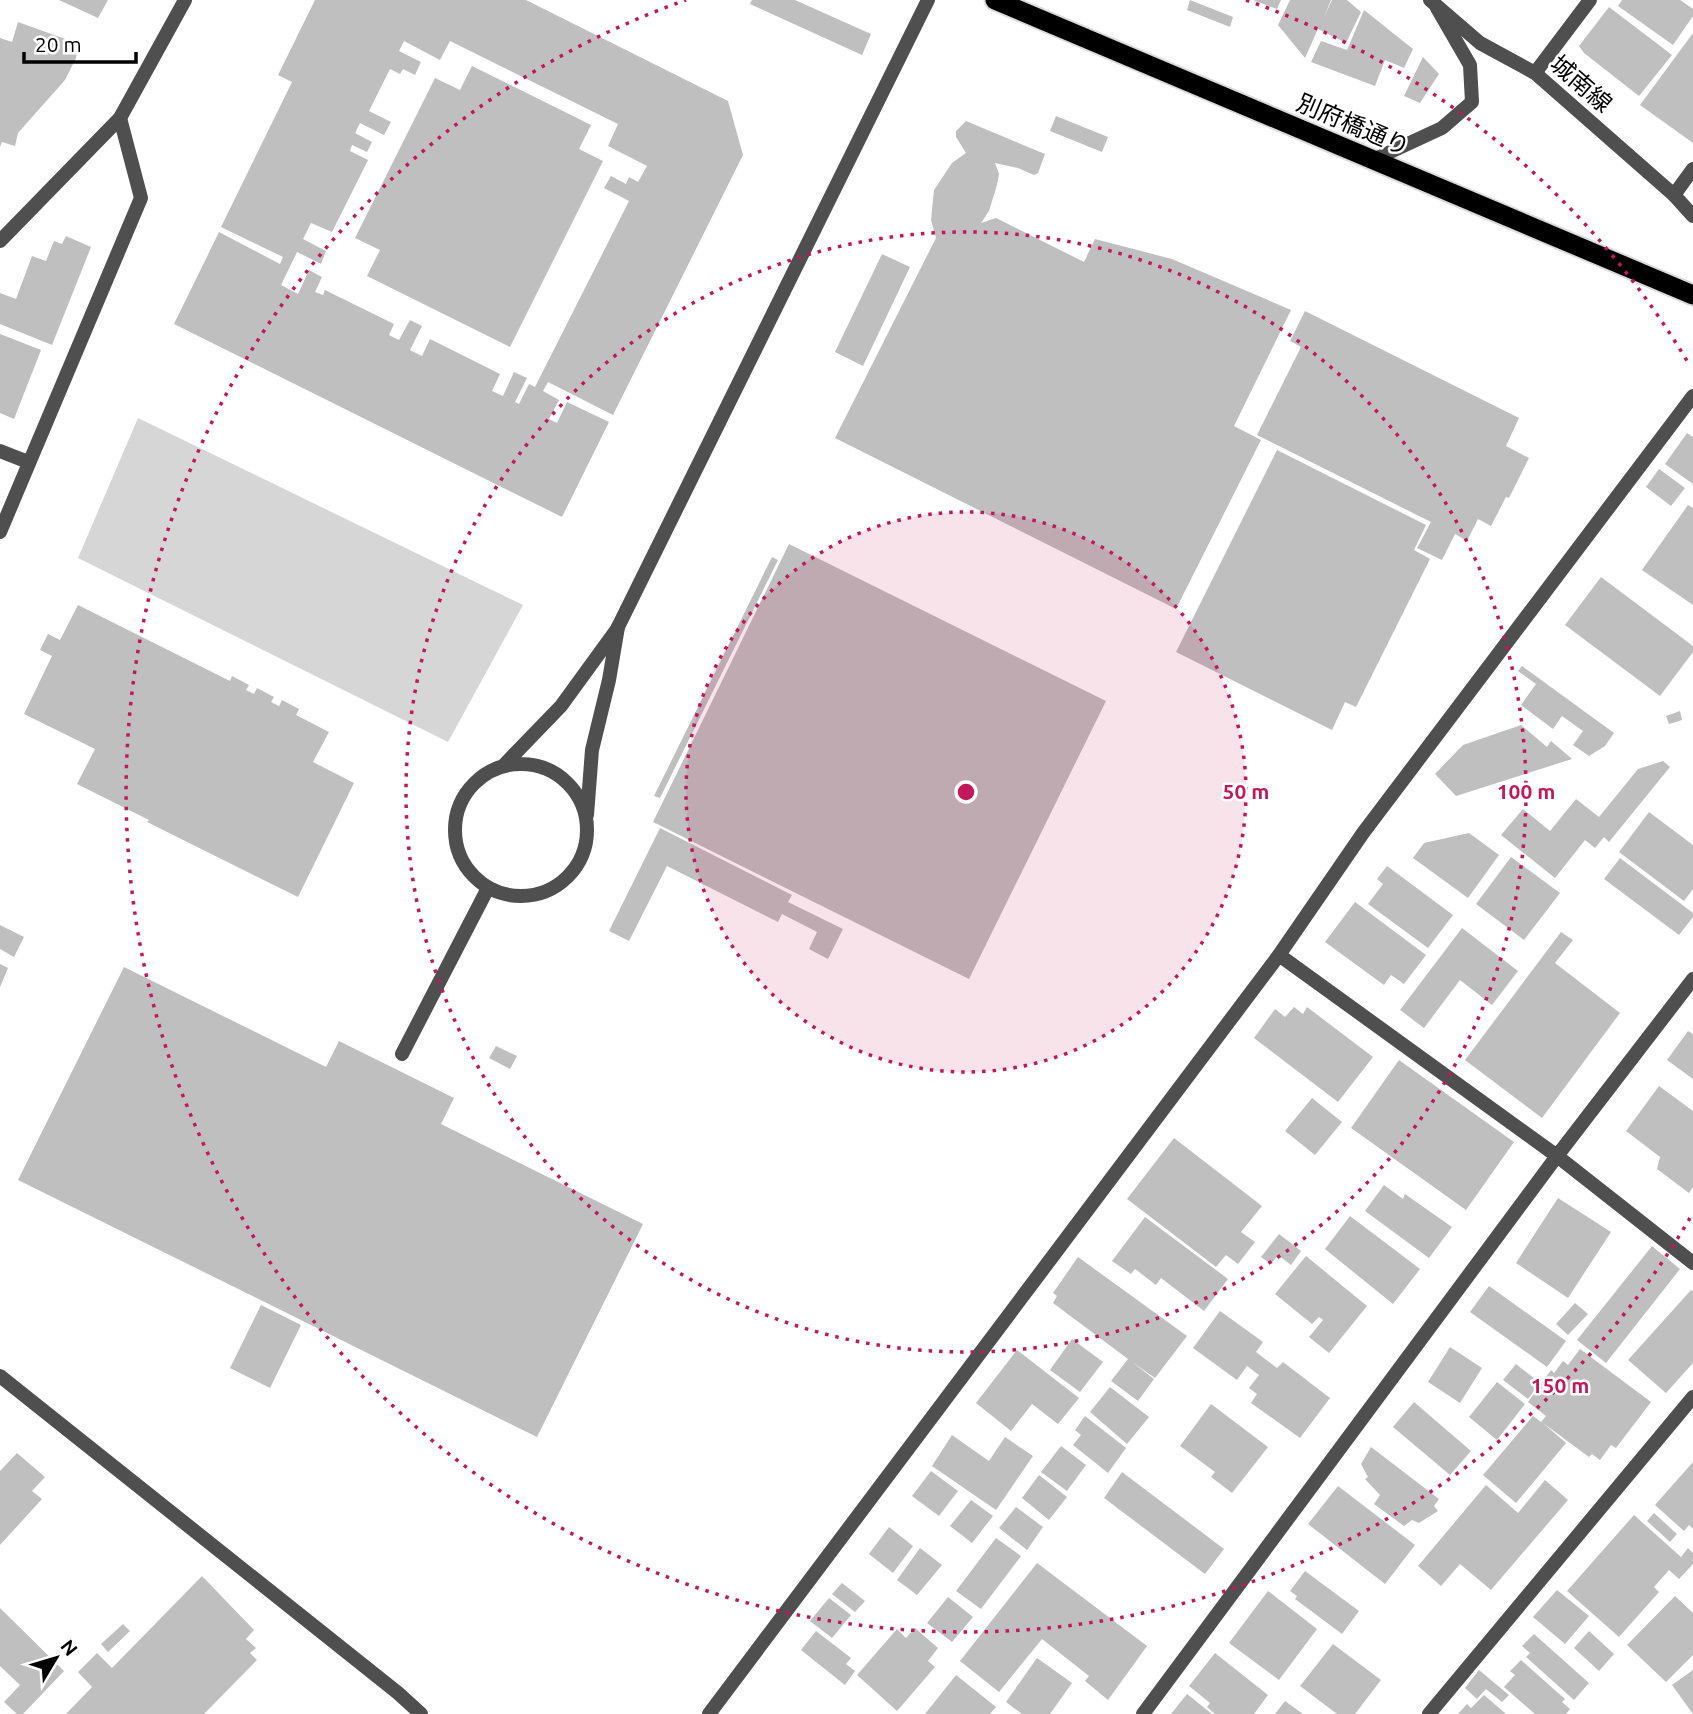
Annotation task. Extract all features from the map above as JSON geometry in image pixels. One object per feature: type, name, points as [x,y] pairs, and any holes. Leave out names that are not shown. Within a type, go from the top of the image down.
[{"type":"highway","name":"別府橋通り","points":[[995,0],[1693,295]]},
{"type":"street","points":[[0,241],[120,118],[185,0]]},
{"type":"street","points":[[504,765],[561,706],[618,627],[928,0]]},
{"type":"street","points":[[1535,73],[1590,0]]},
{"type":"street","points":[[1373,160],[1442,128],[1472,102],[1470,65],[1433,3]]},
{"type":"street","name":"城南線","points":[[1433,3],[1480,43],[1535,73],[1674,195],[1693,216]]},
{"type":"street","points":[[0,532],[141,198],[120,118]]},
{"type":"street","points":[[1674,195],[1693,169]]},
{"type":"street","points":[[709,1714],[1279,955],[1363,833],[1693,396]]},
{"type":"street","points":[[0,451],[28,462]]},
{"type":"street","points":[[587,820],[572,788],[559,775],[543,767],[523,763],[504,765],[485,773],[470,786],[460,803],[454,822],[456,842],[462,860],[473,876],[488,888],[525,896],[544,892],[561,883],[573,870],[582,855],[586,838],[592,750],[609,680],[618,627]]},
{"type":"street","points":[[402,1054],[488,888]]},
{"type":"street","points":[[1279,955],[1557,1156],[1693,1263]]},
{"type":"street","points":[[1143,1714],[1557,1156],[1693,979]]},
{"type":"street","points":[[0,1376],[421,1714]]},
{"type":"street","points":[[1429,1714],[1693,1397]]},
{"type":"shaded area","points":[[138,418],[523,605],[448,742],[78,558]]},
{"type":"building","points":[[59,0],[108,0],[98,18]]},
{"type":"building","points":[[315,0],[526,0],[728,101],[743,155],[613,415],[548,382],[543,391],[559,400],[549,419],[557,423],[567,402],[609,422],[562,517],[174,324],[219,232],[280,264],[283,257],[221,227],[292,82],[278,75]],"holes":[[[404,41],[440,60],[450,41],[618,124],[608,146],[647,166],[638,182],[629,177],[626,184],[611,176],[604,188],[629,201],[535,387],[529,384],[519,404],[515,402],[527,378],[514,372],[503,396],[492,391],[500,374],[430,339],[422,356],[410,350],[422,326],[410,320],[399,340],[389,335],[394,324],[325,290],[323,295],[315,292],[322,277],[309,270],[298,294],[281,285],[297,252],[321,264],[326,251],[303,239],[311,223],[332,232],[368,160],[350,151],[352,145],[367,152],[372,142],[355,133],[360,123],[384,135],[391,122],[369,111],[390,69],[400,74],[403,69],[415,75],[421,62],[399,51]]]},
{"type":"building","points":[[752,0],[795,0],[871,34],[862,55],[750,4]]},
{"type":"building","points":[[1190,0],[1233,17],[1230,27],[1187,10]]},
{"type":"building","points":[[1253,0],[1281,0],[1277,9]]},
{"type":"building","points":[[1290,0],[1331,0],[1324,17],[1332,0],[1347,0],[1361,12],[1346,43],[1318,29],[1305,58],[1278,25]]},
{"type":"building","points":[[1622,0],[1680,0],[1693,9],[1693,16],[1673,45],[1618,6]]},
{"type":"building","points":[[1609,7],[1672,55],[1639,96],[1584,53],[1579,46]]},
{"type":"building","points":[[1364,10],[1413,49],[1404,68],[1385,60],[1375,86],[1311,62],[1321,41],[1347,50]]},
{"type":"building","points":[[18,22],[79,44],[76,58],[65,80],[18,133],[15,146],[2,142],[0,147],[0,38],[12,42]]},
{"type":"building","points":[[1693,33],[1693,143],[1640,105]]},
{"type":"building","points":[[1423,57],[1439,74],[1420,103],[1404,96]]},
{"type":"building","points":[[472,66],[591,125],[579,149],[603,161],[510,347],[367,276],[380,250],[355,238],[435,78],[460,90]]},
{"type":"building","points":[[1056,116],[1108,137],[1102,152],[1050,131]]},
{"type":"building","points":[[966,121],[1045,154],[1038,173],[1034,175],[995,163],[999,174],[997,185],[989,211],[981,223],[996,218],[1084,262],[1095,239],[1172,259],[1291,310],[1234,426],[1261,440],[1176,609],[835,438],[936,238],[931,220],[934,190],[952,163],[966,153],[956,137],[956,131]]},
{"type":"building","points":[[66,236],[91,247],[52,345],[0,324],[0,293],[16,299],[32,256],[46,261],[54,241],[62,244]]},
{"type":"building","points":[[882,254],[910,267],[863,366],[835,352]]},
{"type":"building","points":[[1305,311],[1519,418],[1506,446],[1529,458],[1491,526],[1478,519],[1467,541],[1455,534],[1442,560],[1417,548],[1431,522],[1257,435],[1301,347],[1290,341]]},
{"type":"building","points":[[0,334],[41,350],[14,419],[0,413]]},
{"type":"building","points":[[1687,433],[1693,437],[1693,484],[1665,464]]},
{"type":"building","points":[[1277,450],[1426,525],[1414,550],[1430,559],[1356,707],[1345,702],[1332,730],[1176,652]]},
{"type":"building","points":[[1659,469],[1685,488],[1671,506],[1646,487]]},
{"type":"building","points":[[1688,505],[1693,508],[1693,605],[1642,570]]},
{"type":"building","points":[[789,544],[1106,701],[969,979],[653,822]]},
{"type":"building","points":[[772,557],[778,560],[660,798],[654,796]]},
{"type":"building","points":[[1601,577],[1693,646],[1693,652],[1660,696],[1565,625]]},
{"type":"building","points":[[78,605],[230,681],[232,676],[249,685],[246,690],[254,694],[257,688],[274,697],[271,702],[279,706],[282,700],[299,709],[296,715],[329,732],[313,762],[354,783],[298,897],[77,784],[95,749],[24,714],[52,656],[40,650],[48,634],[60,640]]},
{"type":"building","points":[[1522,666],[1614,733],[1605,746],[1589,756],[1573,745],[1583,731],[1562,716],[1553,729],[1521,705],[1536,684],[1518,671]]},
{"type":"building","points":[[1680,711],[1682,720],[1669,724],[1666,716]]},
{"type":"building","points":[[1521,725],[1547,747],[1551,741],[1572,759],[1456,796],[1435,774],[1463,745]]},
{"type":"building","points":[[1663,761],[1670,767],[1609,842],[1604,837],[1595,848],[1585,840],[1555,878],[1501,835],[1523,809],[1550,831],[1576,799],[1599,817],[1638,769]]},
{"type":"building","points":[[1649,812],[1693,845],[1693,889],[1684,901],[1619,852]]},
{"type":"building","points":[[660,828],[792,895],[788,902],[843,929],[828,959],[809,949],[817,932],[782,914],[778,922],[667,866],[629,941],[609,931]]},
{"type":"building","points":[[1469,833],[1499,855],[1468,898],[1413,858],[1424,843]]},
{"type":"building","points":[[1511,857],[1560,893],[1524,940],[1476,904]]},
{"type":"building","points":[[1620,858],[1693,913],[1693,917],[1679,935],[1604,879]]},
{"type":"building","points":[[1387,866],[1453,915],[1428,948],[1368,904],[1383,884],[1377,879]]},
{"type":"building","points":[[1355,902],[1426,955],[1404,984],[1391,975],[1384,985],[1325,942]]},
{"type":"building","points":[[0,925],[24,937],[14,957],[0,949]]},
{"type":"building","points":[[1462,928],[1518,971],[1492,1005],[1460,980],[1424,1028],[1400,1010]]},
{"type":"building","points":[[1561,932],[1573,940],[1555,963],[1620,1013],[1542,1118],[1465,1060]]},
{"type":"building","points":[[0,964],[8,968],[0,987]]},
{"type":"building","points":[[124,967],[326,1067],[339,1041],[454,1098],[441,1124],[643,1224],[537,1437],[18,1180]]},
{"type":"building","points":[[1294,1007],[1303,1014],[1307,1007],[1373,1057],[1338,1102],[1254,1038],[1275,1009],[1285,1017]]},
{"type":"building","points":[[1688,1031],[1693,1034],[1693,1079],[1667,1060]]},
{"type":"building","points":[[496,1046],[517,1056],[510,1069],[489,1058]]},
{"type":"building","points":[[1399,1060],[1514,1142],[1466,1210],[1351,1128]]},
{"type":"building","points":[[1659,1086],[1693,1111],[1693,1187],[1689,1193],[1657,1169],[1660,1157],[1626,1131]]},
{"type":"building","points":[[1312,1098],[1342,1122],[1315,1155],[1285,1131]]},
{"type":"building","points":[[1174,1138],[1262,1206],[1241,1232],[1255,1242],[1238,1264],[1226,1255],[1216,1267],[1127,1199]]},
{"type":"building","points":[[1384,1185],[1403,1199],[1405,1194],[1452,1227],[1429,1258],[1365,1211]]},
{"type":"building","points":[[1558,1198],[1611,1232],[1568,1298],[1516,1263]]},
{"type":"building","points":[[1350,1216],[1420,1269],[1393,1304],[1325,1249]]},
{"type":"building","points":[[1145,1217],[1228,1279],[1204,1311],[1161,1278],[1156,1285],[1135,1269],[1131,1274],[1112,1261]]},
{"type":"building","points":[[1279,1234],[1301,1251],[1291,1265],[1278,1255],[1271,1264],[1261,1257]]},
{"type":"building","points":[[1652,1246],[1680,1269],[1606,1363],[1577,1340]]},
{"type":"building","points":[[1306,1256],[1367,1306],[1329,1353],[1309,1337],[1323,1320],[1319,1317],[1312,1324],[1275,1294]]},
{"type":"building","points":[[1078,1257],[1187,1336],[1155,1378],[1132,1362],[1154,1379],[1138,1401],[1111,1381],[1128,1359],[1053,1303],[1057,1296],[1053,1293]]},
{"type":"building","points":[[1489,1286],[1566,1341],[1547,1367],[1470,1312]]},
{"type":"building","points":[[1691,1290],[1693,1363],[1666,1393],[1628,1360]]},
{"type":"building","points":[[1575,1303],[1588,1314],[1568,1335],[1556,1324]]},
{"type":"building","points":[[261,1305],[301,1325],[270,1388],[230,1368]]},
{"type":"building","points":[[1220,1311],[1263,1342],[1256,1352],[1277,1368],[1283,1362],[1330,1398],[1300,1438],[1251,1403],[1257,1394],[1249,1388],[1259,1375],[1247,1366],[1237,1380],[1193,1348]]},
{"type":"building","points":[[1072,1339],[1103,1362],[1080,1392],[1050,1370]]},
{"type":"building","points":[[1450,1347],[1482,1368],[1460,1403],[1428,1382]]},
{"type":"building","points":[[1580,1349],[1651,1402],[1616,1448],[1611,1445],[1600,1460],[1592,1454],[1589,1457],[1543,1423],[1566,1443],[1516,1503],[1483,1475],[1533,1416],[1541,1422],[1546,1416],[1528,1402],[1551,1370],[1554,1373],[1563,1361],[1568,1365]]},
{"type":"building","points":[[1017,1350],[1079,1398],[1058,1424],[1032,1404],[1011,1431],[976,1403]]},
{"type":"building","points":[[1516,1364],[1540,1383],[1528,1399],[1503,1380]]},
{"type":"building","points":[[1497,1382],[1525,1404],[1497,1440],[1469,1417]]},
{"type":"building","points":[[1110,1387],[1149,1417],[1127,1444],[1090,1412]]},
{"type":"building","points":[[1414,1402],[1471,1451],[1450,1475],[1393,1427]]},
{"type":"building","points":[[1211,1404],[1268,1447],[1232,1493],[1211,1477],[1215,1472],[1180,1446]]},
{"type":"building","points":[[1085,1416],[1126,1448],[1108,1473],[1073,1445],[1081,1435],[1075,1430]]},
{"type":"building","points":[[952,1435],[989,1461],[1005,1437],[1033,1456],[996,1510],[932,1466]]},
{"type":"building","points":[[1061,1446],[1086,1465],[1067,1491],[1041,1472]]},
{"type":"building","points":[[1371,1447],[1439,1499],[1434,1506],[1438,1511],[1419,1523],[1412,1520],[1404,1526],[1374,1504],[1380,1495],[1365,1479],[1368,1477],[1361,1464]]},
{"type":"building","points":[[17,1453],[45,1477],[32,1491],[42,1499],[0,1545],[0,1471]]},
{"type":"building","points":[[1693,1462],[1693,1529],[1689,1525],[1684,1531],[1655,1505]]},
{"type":"building","points":[[931,1471],[958,1491],[939,1516],[912,1496]]},
{"type":"building","points":[[1122,1472],[1224,1549],[1205,1574],[1104,1498]]},
{"type":"building","points":[[1039,1475],[1067,1497],[1049,1520],[1022,1498]]},
{"type":"building","points":[[1545,1480],[1568,1500],[1491,1590],[1460,1564],[1441,1586],[1418,1566],[1486,1485],[1518,1513]]},
{"type":"building","points":[[1338,1486],[1415,1545],[1385,1584],[1308,1524]]},
{"type":"building","points":[[971,1500],[993,1516],[972,1543],[950,1526]]},
{"type":"building","points":[[1016,1507],[1043,1527],[1027,1550],[999,1528]]},
{"type":"building","points":[[1654,1513],[1677,1534],[1670,1542],[1647,1521]]},
{"type":"building","points":[[1634,1515],[1681,1557],[1688,1548],[1693,1553],[1693,1564],[1679,1579],[1669,1570],[1654,1587],[1659,1592],[1619,1637],[1567,1591]]},
{"type":"building","points":[[889,1527],[913,1546],[893,1573],[869,1554]]},
{"type":"building","points":[[996,1538],[1021,1556],[981,1609],[956,1591]]},
{"type":"building","points":[[920,1548],[942,1565],[917,1595],[897,1580]]},
{"type":"building","points":[[1037,1563],[1147,1646],[1108,1700],[1085,1681],[1089,1676],[1042,1639],[999,1692],[960,1661]]},
{"type":"building","points":[[1305,1571],[1359,1611],[1342,1634],[1295,1599],[1297,1596],[1290,1591]]},
{"type":"building","points":[[202,1576],[254,1630],[246,1639],[256,1648],[250,1653],[257,1660],[204,1714],[66,1714],[92,1687],[78,1672],[97,1653],[112,1668]]},
{"type":"building","points":[[842,1583],[865,1601],[855,1612],[832,1594]]},
{"type":"building","points":[[1557,1590],[1589,1616],[1565,1644],[1533,1617]]},
{"type":"building","points":[[1268,1591],[1317,1629],[1279,1680],[1229,1643]]},
{"type":"building","points":[[1675,1596],[1693,1613],[1693,1655],[1666,1682],[1627,1645]]},
{"type":"building","points":[[948,1597],[973,1617],[952,1642],[927,1623]]},
{"type":"building","points":[[829,1598],[851,1615],[832,1638],[810,1621]]},
{"type":"building","points":[[0,1608],[64,1671],[23,1714],[17,1714],[4,1702],[20,1685],[0,1666]]},
{"type":"building","points":[[123,1624],[130,1631],[108,1652],[101,1644]]},
{"type":"building","points":[[915,1628],[938,1648],[928,1661],[935,1667],[897,1711],[857,1675],[897,1629],[906,1638]]},
{"type":"building","points":[[816,1631],[851,1658],[846,1664],[855,1671],[845,1685],[801,1650]]},
{"type":"building","points":[[1589,1631],[1614,1654],[1599,1671],[1574,1648]]},
{"type":"building","points":[[1534,1634],[1589,1683],[1574,1700],[1526,1657],[1530,1653],[1522,1646]]},
{"type":"building","points":[[1333,1644],[1381,1680],[1355,1714],[1337,1714],[1300,1686]]},
{"type":"building","points":[[1215,1653],[1268,1695],[1254,1714],[1215,1714],[1207,1707],[1210,1703],[1189,1686]]},
{"type":"building","points":[[1037,1658],[1072,1683],[1050,1714],[1022,1714],[1006,1702]]},
{"type":"building","points":[[1521,1660],[1565,1699],[1562,1702],[1570,1709],[1566,1714],[1535,1714],[1504,1687],[1515,1675],[1510,1671]]},
{"type":"building","points":[[1479,1670],[1509,1695],[1502,1702],[1486,1689],[1477,1699],[1465,1688]]},
{"type":"building","points":[[1693,1670],[1693,1714],[1672,1685]]},
{"type":"building","points":[[956,1675],[996,1707],[990,1714],[925,1714]]},
{"type":"building","points":[[1187,1694],[1212,1714],[1171,1714]]},
{"type":"building","points":[[1484,1695],[1506,1714],[1458,1714],[1467,1704],[1471,1708]]},
{"type":"building","points":[[1285,1701],[1303,1714],[1275,1714]]}]
